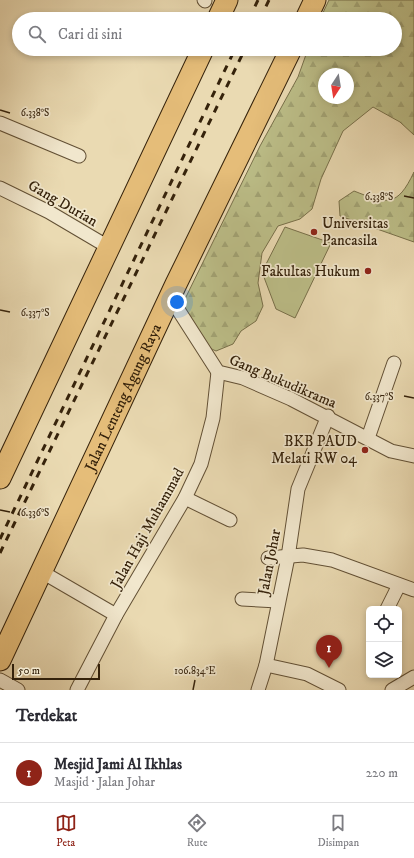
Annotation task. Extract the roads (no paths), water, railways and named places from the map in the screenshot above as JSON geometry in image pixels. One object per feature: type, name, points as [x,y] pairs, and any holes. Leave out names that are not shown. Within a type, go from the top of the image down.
[{"type":"main road","points":[[309,12],[315,0]]},
{"type":"main road","points":[[0,478],[200,56]]},
{"type":"main road","name":"Jalan Lenteng Agung Raya","points":[[0,660],[170,297],[288,56]]},
{"type":"street","points":[[0,123],[79,156]]},
{"type":"street","name":"Gang Durian","points":[[0,188],[49,212],[110,248]]},
{"type":"street","name":"Gang Bukudikrama","points":[[170,297],[179,307],[218,372],[243,378],[328,416],[391,451],[414,456]]},
{"type":"street","points":[[368,438],[394,363]]},
{"type":"street","name":"Jalan Haji Muhammad","points":[[77,690],[116,615],[185,498],[201,464],[211,425],[218,372]]},
{"type":"street","name":"Jalan Johar","points":[[258,690],[266,665],[288,557],[298,489],[328,416]]},
{"type":"street","points":[[185,498],[230,520]]},
{"type":"street","points":[[268,558],[303,555],[332,560],[414,590]]},
{"type":"street","points":[[42,572],[116,615]]},
{"type":"street","points":[[388,606],[399,584]]},
{"type":"street","points":[[242,599],[278,601]]},
{"type":"street","points":[[266,665],[307,674],[339,690]]},
{"type":"street","points":[[392,690],[414,677]]},
{"type":"street","points":[[0,680],[18,690]]},
{"type":"railway","points":[[252,12],[258,0]]},
{"type":"railway","points":[[263,12],[269,0]]},
{"type":"railway","points":[[0,539],[232,56]]},
{"type":"railway","points":[[0,553],[242,56]]},
{"type":"place","name":"Universitas Pancasila","points":[[314,232]]},
{"type":"place","name":"Fakultas Hukum","points":[[368,271]]},
{"type":"place","name":"BKB PAUD Melati RW 04","points":[[365,450]]},
{"type":"place","name":"Mesjid Jami Al Ikhlas","points":[[329,668]]}]
